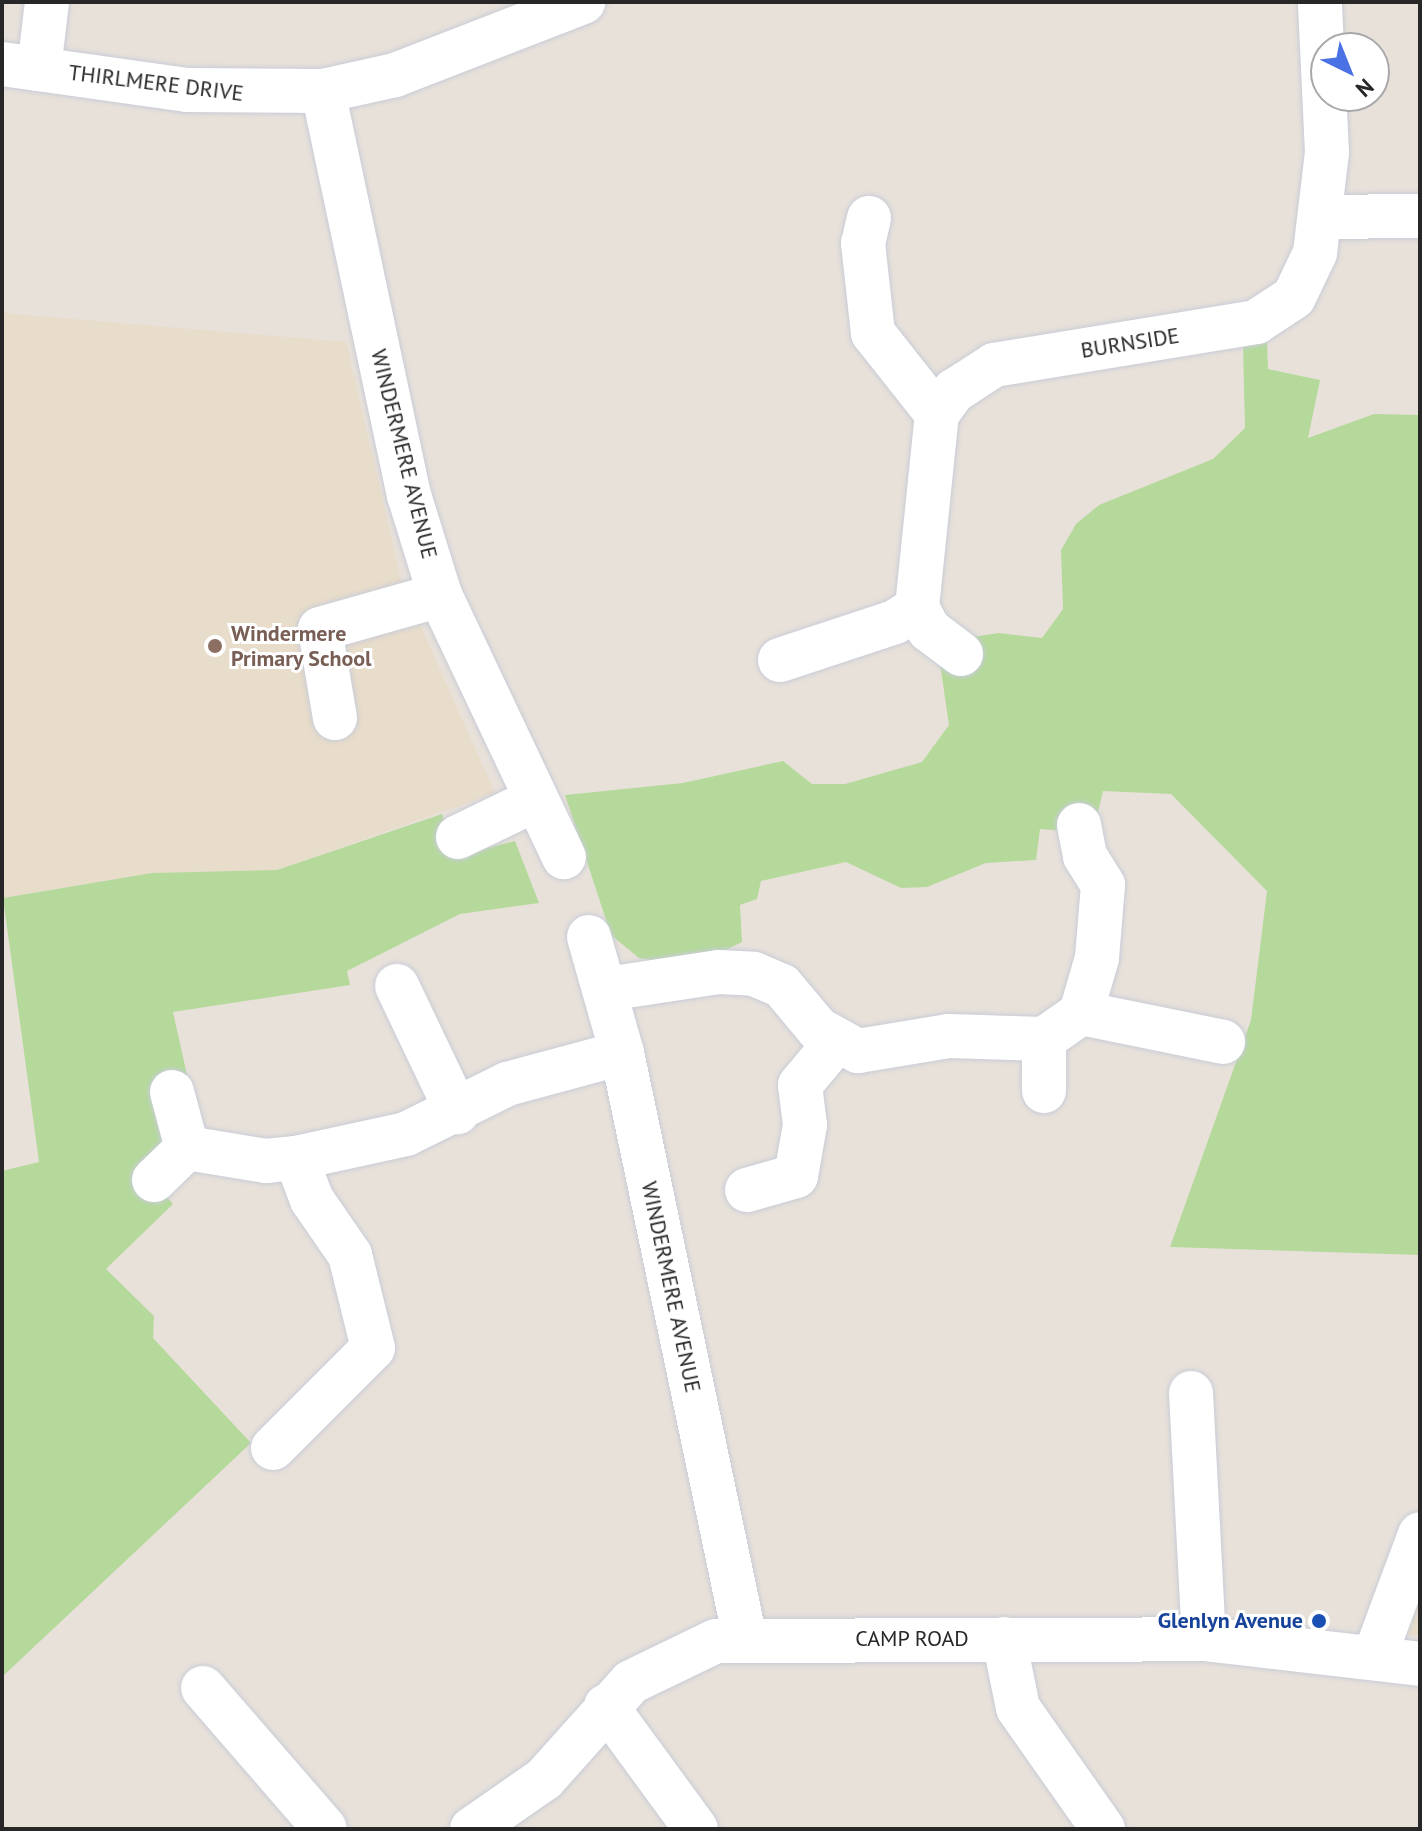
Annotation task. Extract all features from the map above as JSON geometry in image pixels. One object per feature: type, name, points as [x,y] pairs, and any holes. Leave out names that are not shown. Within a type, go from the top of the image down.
[{"type":"street","points":[[20,66],[47,2]]},
{"type":"street","name":"THIRLMERE DRIVE","points":[[20,66],[202,91],[323,91],[395,75],[583,2]]},
{"type":"street","name":"BURNSIDE","points":[[937,414],[954,391],[994,365],[1256,322],[1277,311],[1307,279],[1321,217],[1327,153],[1320,2]]},
{"type":"street","name":"WINDERMERE AVENUE","points":[[323,91],[409,495],[440,595],[564,857]]},
{"type":"street","points":[[1321,217],[1420,216]]},
{"type":"street","points":[[869,218],[863,243],[873,333],[937,414],[918,607],[929,630],[961,654]]},
{"type":"street","points":[[335,718],[320,629],[440,595]]},
{"type":"street","points":[[780,660],[895,622],[918,607]]},
{"type":"street","points":[[458,837],[535,800]]},
{"type":"street","points":[[607,989],[743,971],[782,986],[835,1043],[858,1051],[949,1036],[1044,1039],[1081,1013],[1097,958],[1103,885],[1085,856],[1079,825]]},
{"type":"street","name":"WINDERMERE AVENUE","points":[[589,937],[607,989],[622,1053],[745,1639]]},
{"type":"street","points":[[397,986],[457,1112]]},
{"type":"street","points":[[1081,1013],[1223,1042]]},
{"type":"street","points":[[1044,1039],[1044,1091]]},
{"type":"street","points":[[747,1190],[796,1176],[805,1125],[800,1085],[835,1043]]},
{"type":"street","points":[[187,1148],[249,1158],[296,1158],[406,1134],[457,1112],[507,1084],[622,1053]]},
{"type":"street","points":[[172,1092],[187,1148]]},
{"type":"street","points":[[154,1180],[187,1148]]},
{"type":"street","points":[[273,1448],[373,1348],[350,1255],[312,1200],[296,1158]]},
{"type":"street","points":[[1191,1393],[1204,1639]]},
{"type":"street","points":[[1374,1658],[1420,1534]]},
{"type":"street","name":"CAMP ROAD","points":[[472,1829],[544,1779],[606,1706],[656,1664],[745,1639],[1204,1639],[1420,1664]]},
{"type":"street","points":[[1004,1639],[1018,1708],[1103,1829]]},
{"type":"street","points":[[203,1688],[325,1829]]},
{"type":"street","points":[[606,1706],[696,1829]]},
{"type":"shaded area","name":"Windermere Primary School","points":[[2,313],[346,342],[402,584],[495,793],[277,870],[152,873],[2,898]]},
{"type":"shaded area","points":[[1420,1591],[1420,1635],[1402,1635]]},
{"type":"green space","points":[[1267,342],[1268,369],[1320,380],[1308,438],[1374,414],[1420,415],[1420,1255],[1170,1247],[1251,1020],[1267,891],[1171,794],[1103,791],[1093,833],[1040,829],[1036,860],[986,863],[927,887],[901,888],[846,862],[761,881],[757,899],[740,905],[742,942],[691,967],[639,958],[611,935],[565,795],[683,783],[783,761],[812,784],[845,784],[922,762],[949,725],[937,643],[998,633],[1042,638],[1063,609],[1061,550],[1076,524],[1099,505],[1213,459],[1245,428],[1243,346]]},
{"type":"green space","points":[[442,814],[459,855],[515,841],[539,903],[460,914],[347,971],[350,985],[173,1012],[189,1084],[167,1148],[145,1171],[173,1204],[106,1269],[154,1316],[153,1338],[251,1443],[2,1677],[2,1171],[39,1162],[3,898],[152,873],[277,870]]},
{"type":"place","name":"Windermere Primary School","points":[[215,646]]},
{"type":"place","name":"Glenlyn Avenue","points":[[1319,1621]]}]
